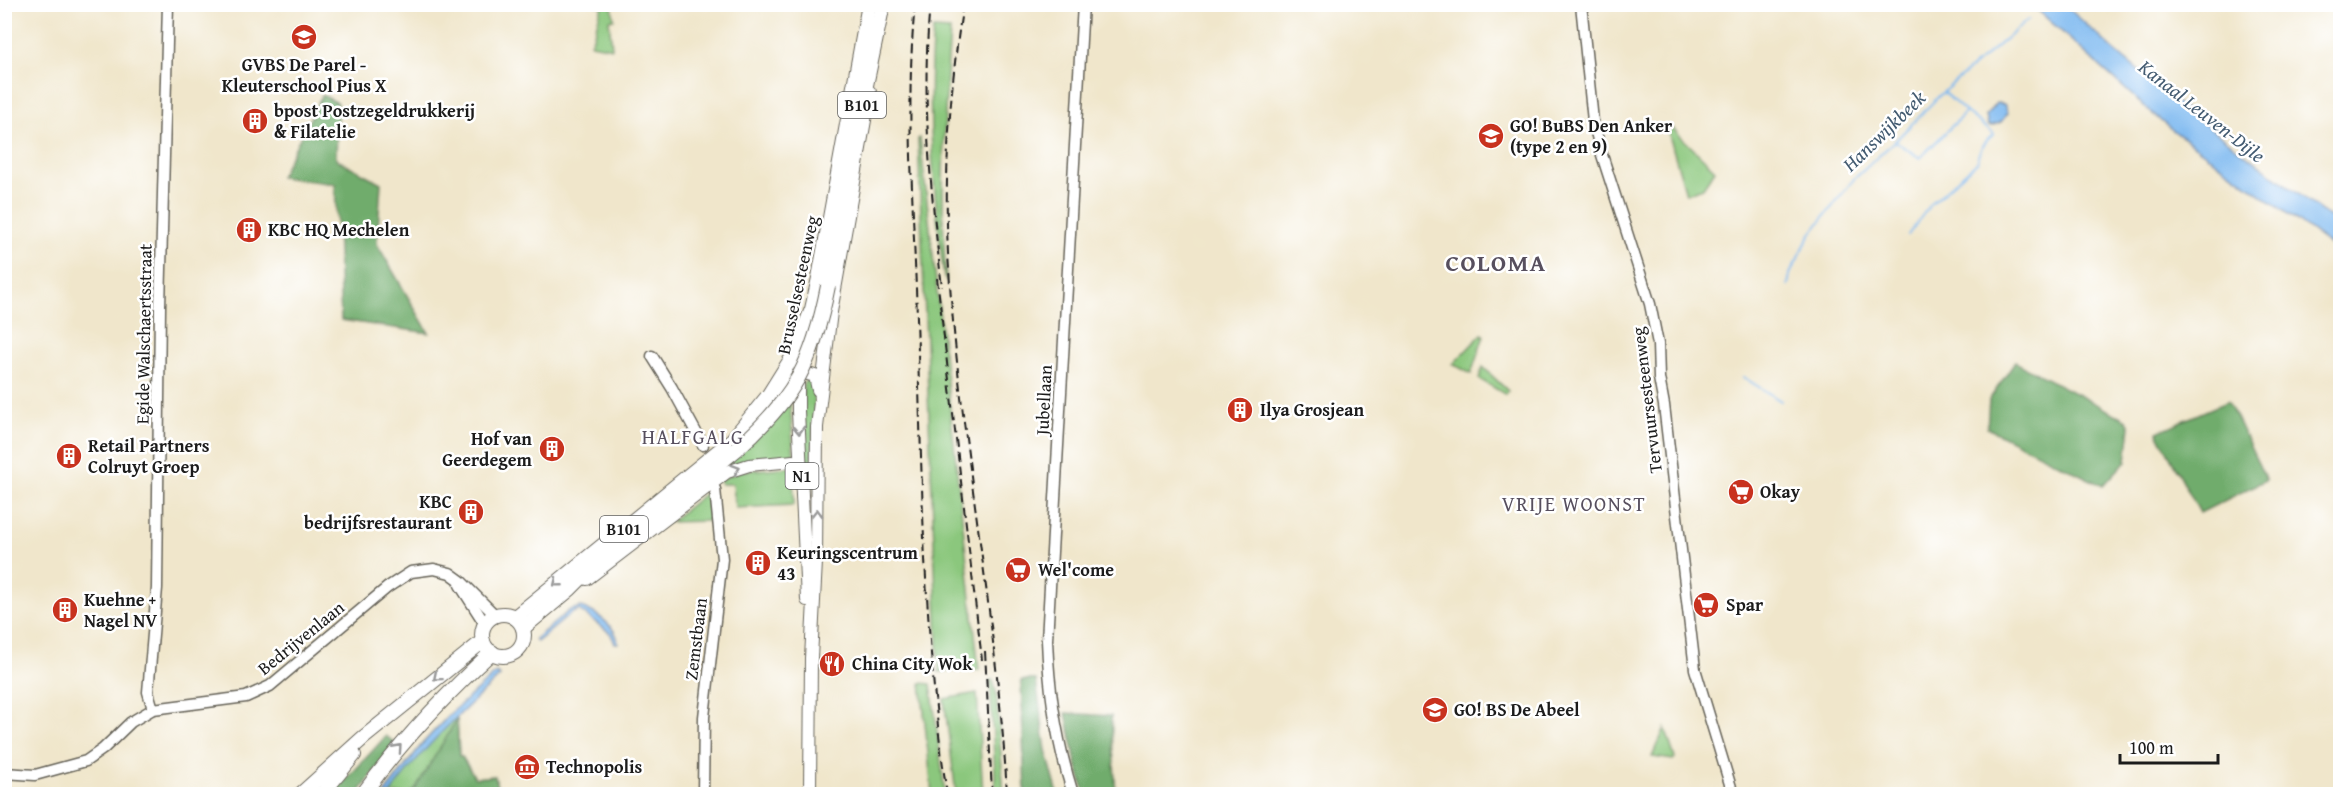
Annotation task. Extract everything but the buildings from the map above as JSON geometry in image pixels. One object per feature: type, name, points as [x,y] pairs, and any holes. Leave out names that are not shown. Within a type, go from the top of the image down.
[{"type":"highway","name":"Brusselsesteenweg","points":[[812,309],[869,4]]},
{"type":"highway","name":"Brusselsesteenweg","points":[[878,31],[883,4]]},
{"type":"highway","name":"B101","points":[[519,623],[782,405],[804,370],[819,331],[878,31]]},
{"type":"highway","name":"B101","points":[[519,623],[570,589],[590,569],[734,445],[785,370],[812,309]]},
{"type":"highway","points":[[301,795],[483,640],[490,619],[505,614],[519,623]]},
{"type":"highway","name":"B101","points":[[492,652],[505,656],[516,651],[523,640],[519,623]]},
{"type":"highway","points":[[363,795],[392,755],[448,692],[492,652],[483,640]]},
{"type":"highway","points":[[322,795],[377,728]]},
{"type":"main road","name":"Brusselsesteenweg","points":[[810,795],[811,576],[817,428],[838,266],[864,137],[878,31]]},
{"type":"main road","name":"Brusselsesteenweg","points":[[811,576],[801,469],[798,376],[812,309]]},
{"type":"main road","points":[[804,352],[806,360],[812,363],[820,362],[825,357]]},
{"type":"main road","points":[[734,445],[787,385],[807,372],[812,373],[817,379],[817,428]]},
{"type":"main road","name":"B101","points":[[570,589],[592,576],[727,472],[749,465],[788,462],[796,463],[801,469]]},
{"type":"street","name":"Egide Walschaertsstraat","points":[[153,709],[148,692],[157,588],[160,307],[168,4]]},
{"type":"street","name":"Jubellaan","points":[[1073,795],[1055,724],[1047,640],[1083,4]]},
{"type":"street","name":"Tervuursesteenweg","points":[[1581,4],[1593,121],[1650,304],[1656,334],[1659,378],[1695,669],[1733,795]]},
{"type":"street","points":[[655,355],[703,445]]},
{"type":"street","name":"Zemstbaan","points":[[704,795],[704,711],[722,560],[715,489]]},
{"type":"street","name":"Bedrijvenlaan","points":[[153,709],[253,695],[270,686],[403,576],[418,570],[442,570],[455,577],[490,619]]},
{"type":"street","points":[[4,773],[35,775],[86,761],[104,749],[131,722],[153,709]]},
{"type":"green space","points":[[597,5],[612,5],[614,19],[609,20],[612,48],[591,44],[602,6]]},
{"type":"green space","points":[[933,29],[950,30],[943,217],[946,280],[940,247],[932,154],[930,91]]},
{"type":"green space","points":[[322,95],[338,103],[336,159],[381,183],[377,244],[429,333],[341,320],[335,184],[280,177]]},
{"type":"green space","points":[[1670,126],[1715,170],[1703,188],[1686,194],[1667,128]]},
{"type":"green space","points":[[920,138],[979,670],[939,672],[918,139]]},
{"type":"green space","points":[[1482,334],[1484,336],[1471,374],[1453,364]]},
{"type":"green space","points":[[2015,362],[2127,420],[2130,426],[2126,461],[2103,486],[1987,428],[1989,400]]},
{"type":"green space","points":[[1483,367],[1508,391],[1506,395],[1479,379]]},
{"type":"green space","points":[[807,380],[812,381],[815,388],[812,462],[806,459],[804,454],[803,384]]},
{"type":"green space","points":[[2228,401],[2266,480],[2200,513],[2157,432]]},
{"type":"green space","points":[[790,402],[794,457],[754,460],[726,467],[717,472]]},
{"type":"green space","points":[[793,467],[794,505],[735,508],[733,484],[721,484],[720,480],[740,471]]},
{"type":"green space","points":[[709,490],[712,521],[670,522]]},
{"type":"green space","points":[[990,680],[993,680],[996,692],[1004,794],[996,794]]},
{"type":"green space","points":[[1021,680],[1036,680],[1046,750],[1058,794],[1025,794]]},
{"type":"green space","points":[[921,683],[931,684],[945,794],[932,794]]},
{"type":"green space","points":[[977,693],[983,794],[956,794],[944,699]]},
{"type":"green space","points":[[451,713],[457,719],[459,756],[462,757],[475,778],[495,776],[498,794],[384,794],[423,743]]},
{"type":"green space","points":[[1066,713],[1111,716],[1116,794],[1085,794]]},
{"type":"green space","points":[[457,719],[459,756],[462,757],[475,778],[495,776],[498,794],[408,794],[414,791]]},
{"type":"green space","points":[[1665,728],[1675,758],[1673,760],[1652,757]]},
{"type":"green space","points":[[386,736],[395,743],[358,794],[333,794]]},
{"type":"water","points":[[2032,5],[2065,5],[2177,103],[2340,225],[2340,252],[2163,123]]},
{"type":"water","points":[[1996,103],[2004,104],[2008,113],[2001,122],[1991,126],[1988,125],[1986,116]]},
{"type":"water","points":[[581,607],[593,612],[610,626],[618,643],[615,643],[610,633],[579,610],[572,613],[537,642],[535,639],[570,610]]},
{"type":"water","points":[[496,673],[500,676],[427,748],[390,794],[384,794],[423,743],[451,713]]},
{"type":"waterway","name":"Hanswijkbeek","points":[[1788,285],[1790,274],[1810,235],[1853,180],[1943,92],[2028,20]]},
{"type":"waterway","points":[[1895,141],[1920,158],[1966,112],[1944,93]]},
{"type":"waterway","points":[[1908,235],[1930,205],[1978,161],[1983,146],[1994,134],[1966,112]]},
{"type":"waterway","name":"Hanswijkbeek","points":[[1743,377],[1781,401]]},
{"type":"railway","points":[[915,4],[910,122],[922,497],[933,676],[947,794]]},
{"type":"railway","points":[[930,4],[927,40],[928,146],[942,287]]},
{"type":"railway","points":[[963,4],[949,128],[948,253],[960,389],[995,659],[1007,794]]},
{"type":"railway","points":[[937,278],[982,660]]},
{"type":"railway","points":[[985,651],[992,794]]},
{"type":"place","name":"GVBS De Parel - Kleuterschool Pius X","points":[[304,37]]},
{"type":"place","name":"bpost Postzegeldrukkerij & Filatelie","points":[[255,121]]},
{"type":"place","name":"GO! BuBS Den Anker (type 2 en 9)","points":[[1491,136]]},
{"type":"place","name":"KBC HQ Mechelen","points":[[249,230]]},
{"type":"place","name":"Ilya Grosjean","points":[[1240,410]]},
{"type":"place","name":"Hof van Geerdegem","points":[[552,449]]},
{"type":"place","name":"Retail Partners Colruyt Groep","points":[[69,456]]},
{"type":"place","name":"Okay","points":[[1741,492]]},
{"type":"place","name":"KBC bedrijfsrestaurant","points":[[471,512]]},
{"type":"place","name":"Keuringscentrum 43","points":[[758,563]]},
{"type":"place","name":"Wel'come","points":[[1018,570]]},
{"type":"place","name":"Spar","points":[[1706,605]]},
{"type":"place","name":"Kuehne + Nagel NV","points":[[65,610]]},
{"type":"place","name":"China City Wok","points":[[832,664]]},
{"type":"place","name":"GO! BS De Abeel","points":[[1435,710]]},
{"type":"place","name":"Technopolis","points":[[527,767]]},
{"type":"district","name":"COLOMA","points":[[1496,263]]},
{"type":"district","name":"HALFGALG","points":[[693,437]]},
{"type":"district","name":"VRIJE WOONST","points":[[1574,504]]},
{"type":"water label","name":"Kanaal Leuven-Dijle","points":[[2202,111]]}]
